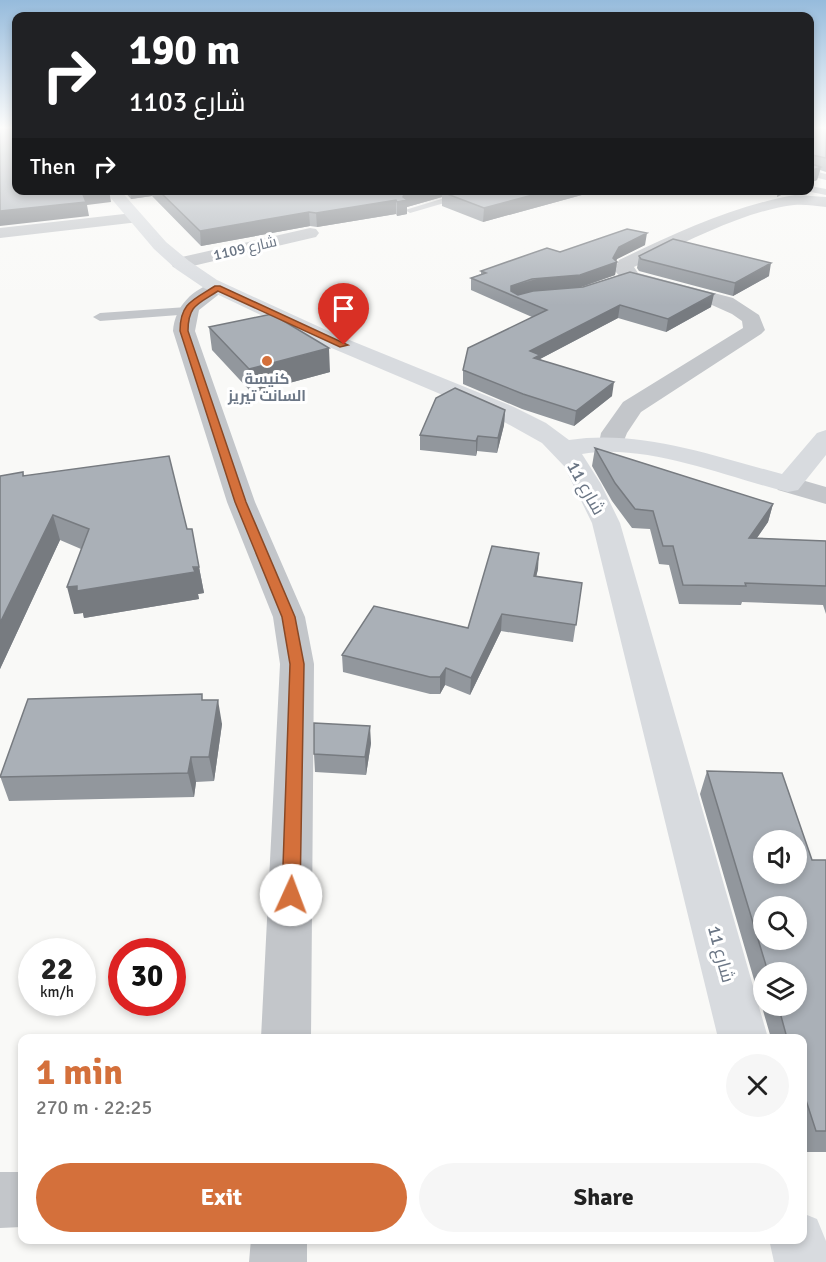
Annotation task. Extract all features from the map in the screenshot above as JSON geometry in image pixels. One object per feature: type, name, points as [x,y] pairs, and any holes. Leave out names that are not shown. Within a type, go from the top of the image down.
[{"type":"street","name":"شارع 11","points":[[115,195],[133,218],[180,262],[217,288],[302,328],[490,406],[534,429],[563,448],[588,483],[606,523],[742,1034]]},
{"type":"street","points":[[612,443],[614,433],[632,407],[754,330],[752,319],[742,310],[709,297],[625,279],[622,270],[626,264],[717,222],[791,200],[826,202]]},
{"type":"street","points":[[0,233],[133,218]]},
{"type":"street","name":"شارع 1109","points":[[180,262],[310,233]]},
{"type":"street","points":[[217,288],[196,301],[187,311],[184,331],[241,502],[289,617],[297,664],[286,1034]]},
{"type":"street","points":[[788,484],[826,438]]},
{"type":"street","points":[[563,448],[585,443],[612,443],[673,455],[826,496]]},
{"type":"street","points":[[0,1200],[18,1199]]},
{"type":"street","points":[[278,1262],[279,1244]]},
{"type":"street","points":[[798,1244],[803,1262]]},
{"type":"street","points":[[808,1262],[826,1254]]},
{"type":"lane","points":[[410,210],[466,195]]},
{"type":"lane","points":[[100,317],[187,311]]},
{"type":"building","points":[[0,188],[12,188],[12,195],[83,195],[86,202],[0,211]]},
{"type":"building","points":[[163,195],[404,195],[407,200],[316,213],[309,212],[200,231]]},
{"type":"building","points":[[450,195],[532,195],[484,208]]},
{"type":"building","points":[[627,229],[647,233],[619,247],[613,258],[617,262],[580,275],[532,279],[511,286],[511,291],[518,295],[533,291],[583,287],[630,272],[714,294],[668,319],[620,305],[530,351],[540,355],[534,358],[614,382],[576,411],[523,394],[463,370],[468,348],[547,310],[471,278],[486,273],[481,271],[547,248],[560,252]]},
{"type":"building","points":[[673,239],[771,263],[735,283],[641,259],[639,256]]},
{"type":"building","points":[[272,314],[329,348],[249,369],[209,327]]},
{"type":"building","points":[[455,388],[505,410],[498,438],[478,436],[476,441],[420,435],[436,398]]},
{"type":"building","points":[[595,448],[773,504],[749,538],[826,541],[826,586],[745,583],[746,586],[683,585],[673,546],[663,546],[653,511],[635,509],[615,483]]},
{"type":"building","points":[[169,456],[187,529],[192,529],[199,567],[193,567],[195,572],[77,591],[77,586],[67,587],[89,529],[53,515],[0,623],[0,476],[23,472],[23,476]]},
{"type":"building","points":[[492,546],[539,553],[534,576],[582,583],[576,625],[502,614],[471,678],[446,668],[440,677],[430,677],[342,655],[374,606],[468,628]]},
{"type":"building","points":[[202,694],[202,700],[218,700],[209,757],[191,757],[188,773],[0,777],[28,699]]},
{"type":"building","points":[[314,723],[370,726],[365,757],[314,754]]},
{"type":"building","points":[[707,771],[782,773],[802,830],[753,830],[753,884],[807,884],[807,846],[812,860],[826,860],[826,1131],[816,1131],[807,1103],[807,1034],[786,1034],[781,1016],[807,1016],[807,962],[765,962],[761,950],[807,950],[807,896],[753,896],[753,923]]},
{"type":"place","name":"كنيسة السانت تيريز","points":[[267,361]]},
{"type":"route","points":[[291,895],[297,664],[289,617],[241,502],[184,331],[184,316],[188,307],[217,288],[344,345]]}]
